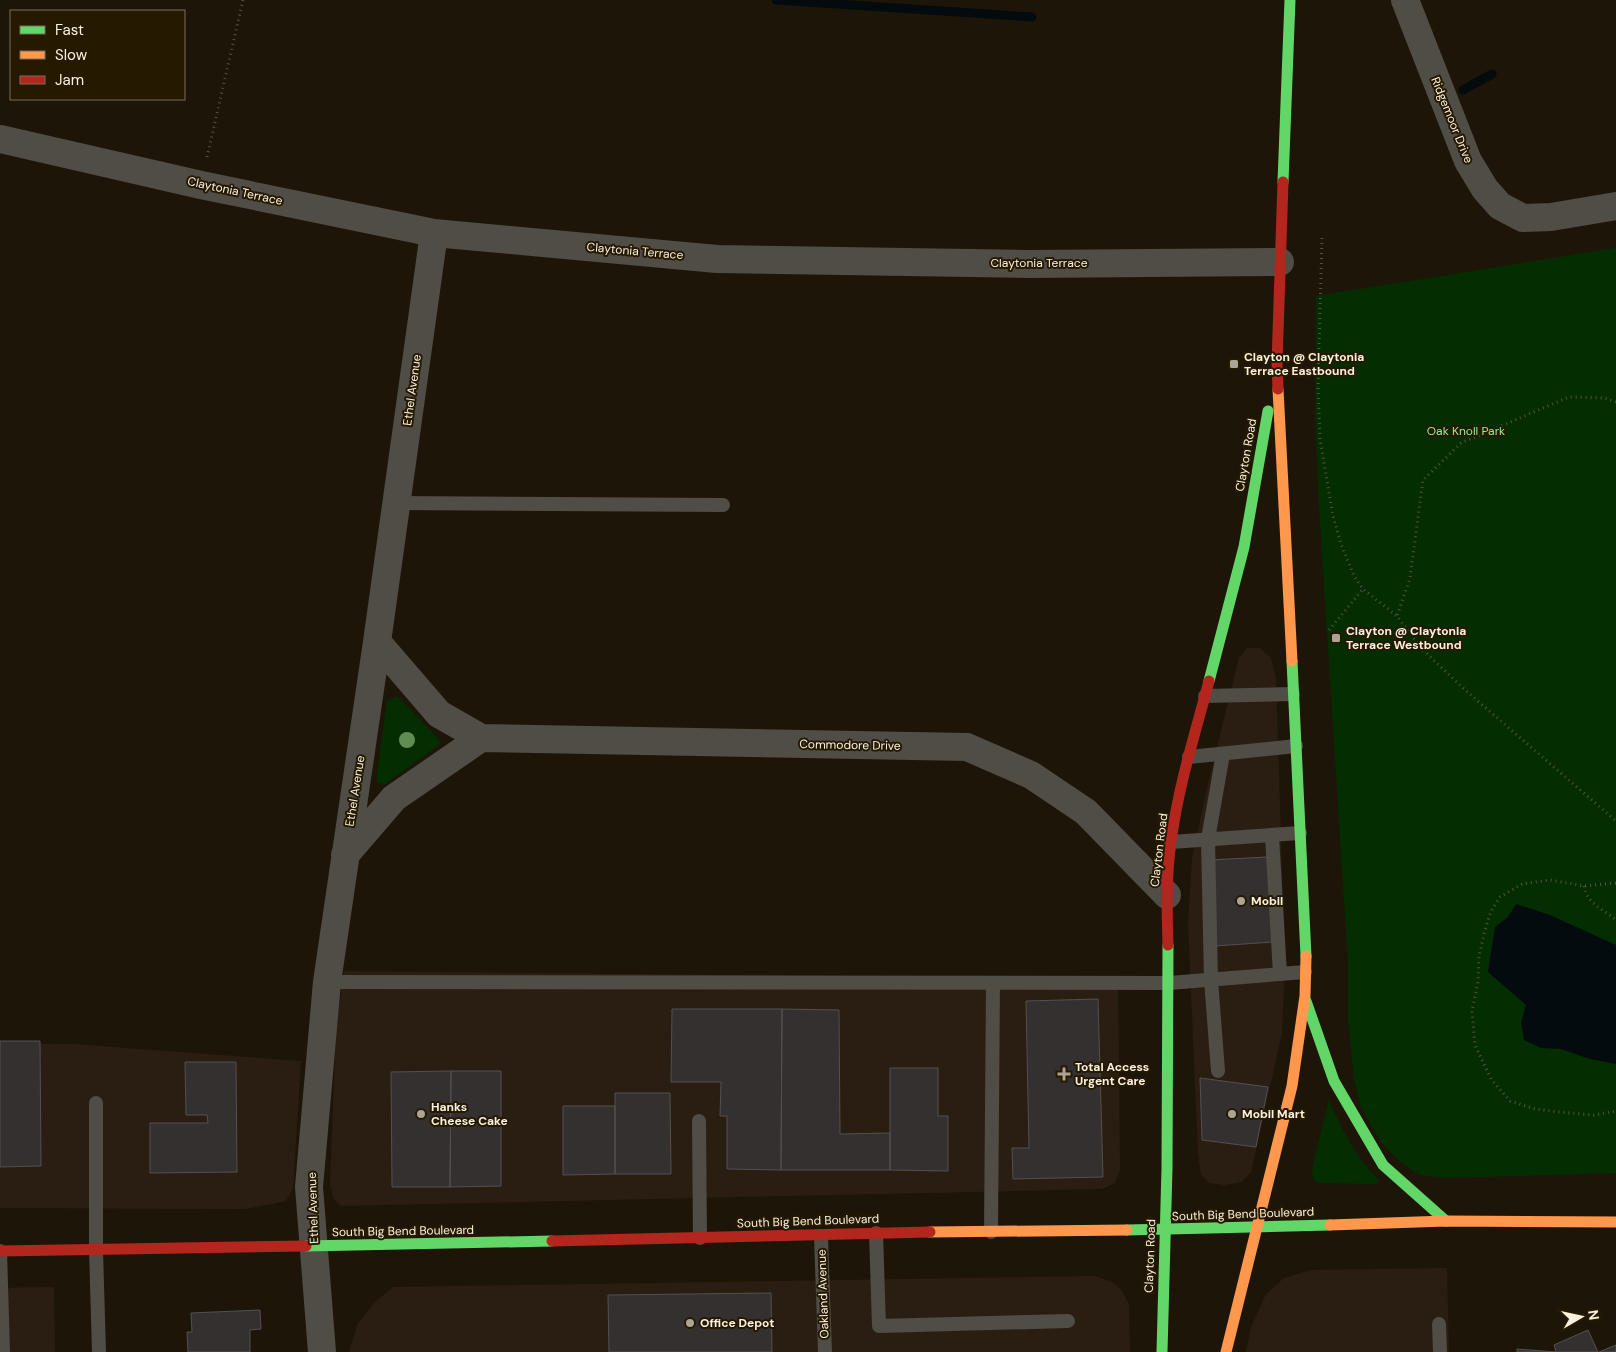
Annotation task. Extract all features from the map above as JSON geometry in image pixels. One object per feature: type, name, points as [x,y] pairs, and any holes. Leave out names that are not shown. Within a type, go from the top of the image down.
[{"type":"main road","name":"Clayton Road","points":[[1226,1352],[1292,1086],[1305,996],[1306,939],[1277,363],[1290,0]]},
{"type":"main road","name":"Clayton Road","points":[[1162,1352],[1168,1168],[1169,984],[1167,895],[1172,842],[1182,783],[1244,547],[1277,363]]},
{"type":"main road","points":[[1305,996],[1334,1081],[1383,1164],[1446,1221]]},
{"type":"main road","name":"South Big Bend Boulevard","points":[[0,1251],[820,1236],[876,1233],[1165,1230],[1446,1221],[1616,1222]]},
{"type":"street","name":"Ridgemoor Drive","points":[[1405,0],[1468,161],[1485,189],[1500,206],[1523,218],[1551,217],[1616,206]]},
{"type":"street","name":"Claytonia Terrace","points":[[0,139],[201,185],[434,233],[717,259],[1029,264],[1280,262]]},
{"type":"street","name":"Ethel Avenue","points":[[322,1352],[309,1187],[327,982],[434,233]]},
{"type":"street","name":"Commodore Drive","points":[[377,642],[439,714],[481,738],[967,747],[1031,775],[1086,812],[1167,895]]},
{"type":"street","points":[[345,856],[394,798],[481,738]]},
{"type":"lane","points":[[396,503],[723,505]]},
{"type":"lane","points":[[1205,696],[1294,694]]},
{"type":"lane","points":[[1189,758],[1296,746]]},
{"type":"lane","points":[[1218,1071],[1211,980],[1208,839],[1223,754]]},
{"type":"lane","points":[[1172,842],[1300,834]]},
{"type":"lane","points":[[1272,836],[1280,974]]},
{"type":"lane","points":[[327,982],[1169,984],[1305,972]]},
{"type":"lane","points":[[991,1232],[993,983]]},
{"type":"lane","points":[[96,1103],[96,1250],[99,1352]]},
{"type":"lane","points":[[699,1121],[700,1238]]},
{"type":"lane","points":[[876,1233],[879,1326],[1068,1321]]},
{"type":"lane","name":"Oakland Avenue","points":[[820,1236],[824,1352]]},
{"type":"lane","points":[[0,1251],[3,1352]]},
{"type":"lane","points":[[1439,1324],[1440,1352]]},
{"type":"path","points":[[201,185],[243,0]]},
{"type":"path","points":[[1322,238],[1318,386],[1320,439],[1335,525],[1354,576],[1363,589],[1398,616],[1421,648],[1464,689],[1616,821]]},
{"type":"path","points":[[1398,616],[1410,578],[1423,480],[1429,474],[1461,443],[1569,397],[1604,398],[1616,402]]},
{"type":"path","points":[[1329,630],[1363,589]]},
{"type":"path","points":[[1616,883],[1584,886],[1550,880],[1522,884],[1500,898],[1490,911],[1479,956],[1478,982],[1472,1011],[1474,1045],[1491,1079],[1510,1101],[1535,1109],[1559,1112],[1594,1115],[1616,1111]]},
{"type":"path","points":[[1584,886],[1586,895],[1591,902],[1616,920]]},
{"type":"shaded area","points":[[1247,648],[1260,648],[1271,658],[1276,678],[1285,966],[1282,1033],[1251,1172],[1242,1182],[1224,1185],[1210,1183],[1201,1174],[1198,1153],[1188,924],[1192,858],[1206,792],[1239,658]]},
{"type":"shaded area","points":[[1516,904],[1550,915],[1616,945],[1616,1064],[1590,1059],[1561,1049],[1541,1048],[1524,1040],[1521,1022],[1526,1005],[1488,972],[1495,927],[1508,917]]},
{"type":"shaded area","points":[[344,971],[1118,979],[1120,1170],[1115,1183],[1102,1189],[341,1206],[333,1198],[330,1183],[336,1030]]},
{"type":"shaded area","points":[[0,1043],[73,1044],[301,1061],[293,1189],[286,1201],[246,1209],[0,1208]]},
{"type":"shaded area","points":[[1447,1268],[1449,1352],[1246,1352],[1251,1327],[1266,1294],[1284,1278],[1311,1270]]},
{"type":"shaded area","points":[[1095,1276],[1112,1282],[1122,1291],[1129,1305],[1130,1352],[349,1352],[358,1323],[374,1303],[393,1287]]},
{"type":"shaded area","points":[[54,1287],[55,1352],[0,1352],[0,1288]]},
{"type":"green space","name":"Oak Knoll Park","points":[[1616,248],[1616,1173],[1445,1178],[1419,1175],[1400,1162],[1381,1142],[1361,1107],[1354,1078],[1348,1018],[1348,963],[1319,506],[1315,413],[1316,296]]},
{"type":"green space","points":[[397,696],[434,734],[439,740],[439,745],[385,784],[377,783],[387,701]]},
{"type":"green space","points":[[1329,1100],[1350,1143],[1379,1181],[1376,1184],[1319,1183],[1315,1181],[1312,1175],[1313,1164]]},
{"type":"building","name":"Mobil","points":[[1267,857],[1273,942],[1215,946],[1209,860]]},
{"type":"building","name":"Total Access Urgent Care","points":[[1098,999],[1103,1177],[1013,1179],[1012,1148],[1029,1148],[1026,1001]]},
{"type":"building","points":[[672,1009],[782,1009],[781,1170],[727,1169],[727,1116],[720,1116],[721,1082],[671,1082]]},
{"type":"building","points":[[782,1009],[839,1010],[840,1134],[890,1133],[890,1170],[781,1170]]},
{"type":"building","points":[[0,1041],[40,1041],[41,1166],[0,1167]]},
{"type":"building","points":[[185,1062],[236,1062],[237,1172],[150,1173],[150,1123],[208,1123],[207,1115],[186,1115]]},
{"type":"building","points":[[890,1068],[938,1068],[938,1116],[948,1116],[948,1171],[890,1170]]},
{"type":"building","name":"Hanks Cheese Cake","points":[[451,1071],[450,1187],[392,1187],[391,1072]]},
{"type":"building","points":[[451,1071],[501,1071],[501,1186],[450,1187]]},
{"type":"building","name":"Mobil Mart","points":[[1200,1078],[1268,1087],[1256,1147],[1202,1140]]},
{"type":"building","points":[[615,1093],[670,1093],[671,1174],[615,1174]]},
{"type":"building","points":[[563,1106],[615,1106],[615,1174],[563,1175]]},
{"type":"building","name":"Office Depot","points":[[771,1293],[772,1352],[609,1352],[608,1295]]},
{"type":"building","points":[[260,1310],[261,1329],[250,1330],[250,1352],[188,1352],[187,1332],[192,1332],[191,1313]]},
{"type":"building","points":[[1588,1330],[1598,1352],[1556,1352],[1554,1345]]},
{"type":"building","points":[[1616,1345],[1616,1352],[1599,1352]]},
{"type":"building","points":[[1517,1349],[1556,1352],[1517,1352]]},
{"type":"waterway","points":[[776,0],[1032,17]]},
{"type":"waterway","points":[[1463,90],[1492,74]]},
{"type":"traffic: fast","points":[[1283,182],[1290,0]]},
{"type":"traffic: fast","points":[[1209,681],[1244,547],[1268,411]]},
{"type":"traffic: fast","points":[[1292,661],[1306,956]]},
{"type":"traffic: fast","points":[[1162,1352],[1167,1168],[1168,945]]},
{"type":"traffic: fast","points":[[1306,1001],[1334,1081],[1383,1165],[1446,1221]]},
{"type":"traffic: fast","points":[[1127,1230],[1330,1225]]},
{"type":"traffic: fast","points":[[306,1246],[552,1241]]},
{"type":"traffic: slow","points":[[1278,389],[1292,661]]},
{"type":"traffic: slow","points":[[1226,1352],[1292,1086],[1305,996],[1306,956]]},
{"type":"traffic: slow","points":[[1330,1225],[1446,1221],[1616,1222]]},
{"type":"traffic: slow","points":[[930,1232],[1127,1230]]},
{"type":"traffic: jam","points":[[1278,389],[1277,363],[1283,182]]},
{"type":"traffic: jam","points":[[1168,945],[1169,855],[1174,821],[1187,761],[1209,681]]},
{"type":"traffic: jam","points":[[552,1241],[930,1232]]},
{"type":"traffic: jam","points":[[0,1251],[306,1246]]},
{"type":"place","name":"Clayton @ Claytonia Terrace Eastbound","points":[[1234,364]]},
{"type":"place","name":"Clayton @ Claytonia Terrace Westbound","points":[[1336,638]]},
{"type":"place","name":"Mobil","points":[[1241,901]]},
{"type":"place","name":"Total Access Urgent Care","points":[[1064,1074]]},
{"type":"place","name":"Hanks Cheese Cake","points":[[421,1114]]},
{"type":"place","name":"Mobil Mart","points":[[1232,1114]]},
{"type":"place","name":"Office Depot","points":[[690,1323]]}]
